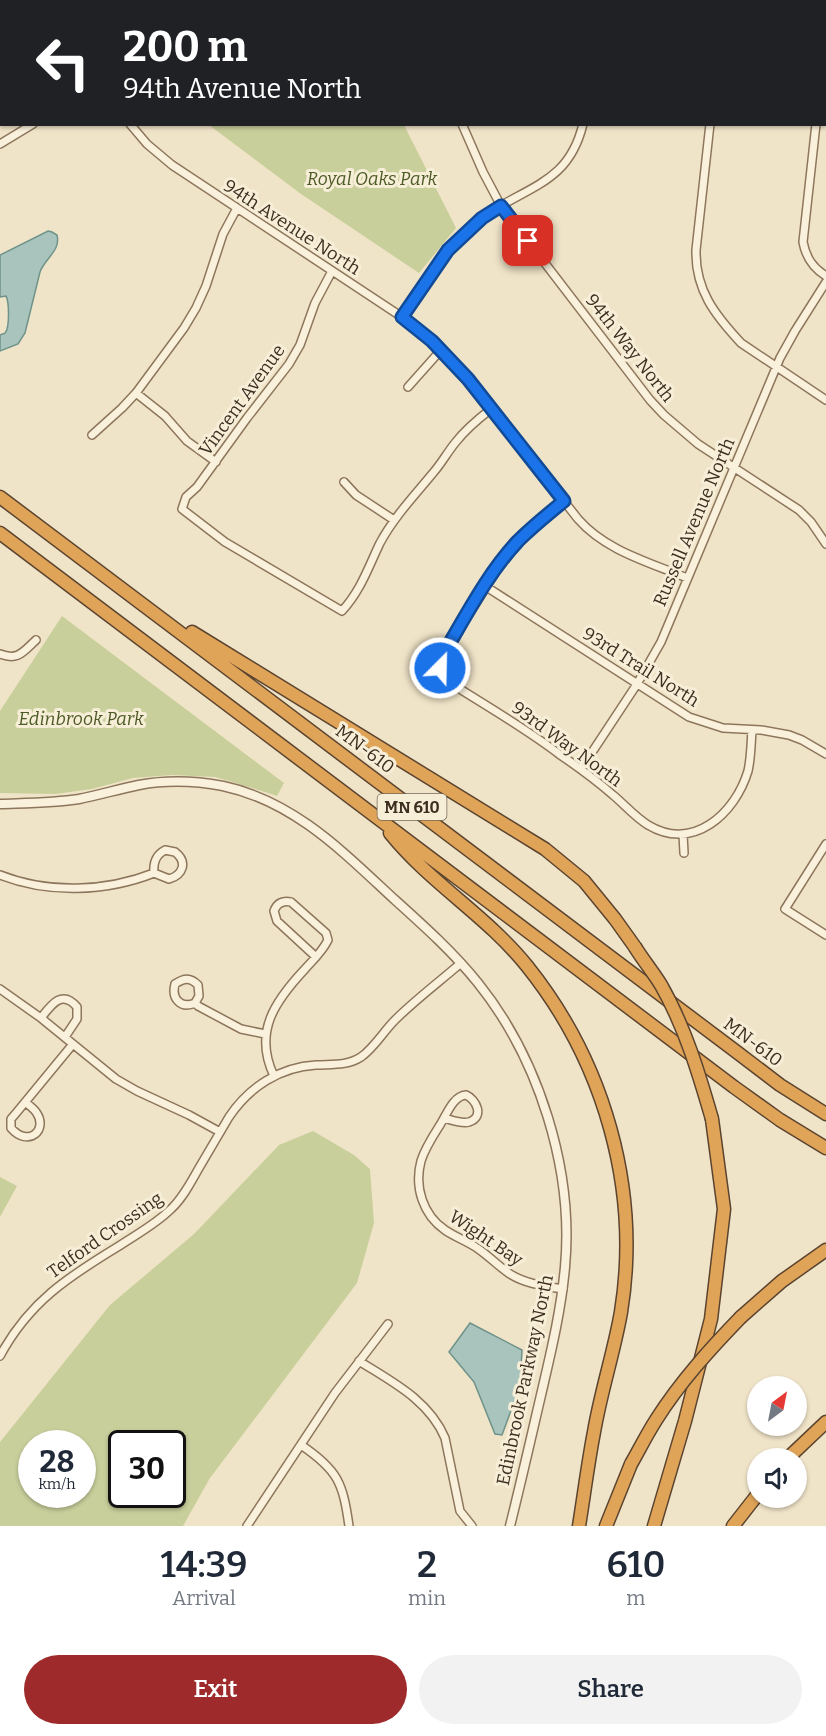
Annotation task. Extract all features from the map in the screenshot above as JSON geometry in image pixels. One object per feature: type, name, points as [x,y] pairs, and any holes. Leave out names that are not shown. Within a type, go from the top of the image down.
[{"type":"highway","points":[[0,496],[199,637],[545,849],[584,882],[615,919],[661,986],[679,1022],[699,1072],[712,1119],[724,1209],[711,1319],[685,1421],[654,1526]]},
{"type":"highway","name":"MN-610","points":[[0,496],[780,1085],[826,1114]]},
{"type":"highway","name":"MN 610","points":[[0,533],[770,1113],[826,1148]]},
{"type":"highway","points":[[380,821],[405,853],[495,931],[525,964],[556,1005],[590,1070],[614,1140],[625,1216],[624,1287],[621,1311],[594,1431],[579,1526]]},
{"type":"highway","points":[[606,1526],[631,1464],[655,1421],[680,1385],[705,1354],[741,1317],[782,1281],[826,1250]]},
{"type":"highway","points":[[799,1448],[826,1422]]},
{"type":"highway","points":[[733,1526],[747,1508]]},
{"type":"street","points":[[0,144],[30,126]]},
{"type":"street","name":"94th Avenue North","points":[[132,126],[159,156],[416,327],[468,379],[586,529],[605,543],[687,578]]},
{"type":"street","name":"94th Way North","points":[[463,126],[501,206],[650,400],[680,430],[799,510],[811,522],[826,544]]},
{"type":"street","points":[[402,317],[448,250],[482,218],[550,178],[561,168],[577,143],[582,126]]},
{"type":"street","points":[[710,126],[696,250],[699,279],[708,301],[741,343],[826,400]]},
{"type":"street","points":[[816,126],[803,242],[804,252],[809,260],[826,276]]},
{"type":"street","points":[[92,435],[136,393],[184,328],[206,286],[223,234],[237,208]]},
{"type":"street","name":"Vincent Avenue","points":[[332,271],[315,303],[300,345],[289,364],[197,487],[186,497],[182,509],[225,542],[342,611],[354,598],[394,519]]},
{"type":"street","name":"Russell Avenue North","points":[[580,769],[661,642],[777,367],[795,331],[826,282]]},
{"type":"street","points":[[408,387],[441,350]]},
{"type":"street","points":[[136,393],[165,416],[187,441],[216,462]]},
{"type":"street","points":[[344,482],[356,495],[394,519],[454,444],[491,408]]},
{"type":"street","points":[[485,586],[517,542],[564,501]]},
{"type":"street","name":"93rd Way North","points":[[485,586],[445,651],[440,662],[444,676],[452,684],[554,750],[648,825],[661,831],[683,834]]},
{"type":"street","name":"93rd Trail North","points":[[485,586],[636,684],[698,721],[723,728],[770,731],[789,735],[826,754]]},
{"type":"street","points":[[0,654],[17,657],[36,640]]},
{"type":"street","points":[[684,853],[683,834],[710,826],[725,811],[746,778],[752,730]]},
{"type":"street","name":"Edinbrook Parkway North","points":[[0,804],[59,801],[142,785],[169,783],[207,784],[250,794],[281,807],[319,831],[422,924],[461,963],[493,1004],[530,1070],[549,1123],[559,1166],[565,1210],[566,1264],[563,1289],[554,1340],[510,1526]]},
{"type":"street","points":[[826,844],[785,909],[826,935]]},
{"type":"street","points":[[0,875],[52,887],[76,888],[123,883],[154,873],[169,879],[180,874],[183,868],[180,855],[171,850],[160,853],[153,865],[154,873]]},
{"type":"street","points":[[274,1076],[267,1059],[265,1034],[273,1012],[291,985],[322,951],[328,940],[326,933],[291,902],[280,903],[274,910],[277,921],[316,957]]},
{"type":"street","name":"Telford Crossing","points":[[0,1356],[25,1318],[47,1295],[82,1268],[158,1221],[173,1208],[236,1107],[244,1098],[274,1076],[305,1066],[345,1064],[361,1056],[370,1049],[396,1018],[461,963]]},
{"type":"street","points":[[0,989],[41,1018],[116,1078],[137,1091],[191,1115],[220,1132]]},
{"type":"street","points":[[41,1018],[55,1002],[66,999],[73,1002],[77,1007],[77,1019],[65,1037]]},
{"type":"street","points":[[195,1003],[241,1029],[265,1034]]},
{"type":"street","points":[[25,1102],[35,1110],[40,1125],[33,1136],[24,1137],[17,1135],[11,1128],[11,1119],[25,1102],[73,1044]]},
{"type":"street","name":"Wight Bay","points":[[444,1118],[468,1122],[474,1119],[478,1107],[471,1097],[461,1095],[452,1104],[427,1147],[421,1159],[418,1186],[421,1198],[434,1222],[477,1248],[511,1274],[527,1282],[563,1289]]},
{"type":"street","points":[[247,1526],[335,1394],[388,1324]]},
{"type":"street","points":[[359,1361],[416,1399],[432,1415],[445,1438],[460,1511],[472,1526]]},
{"type":"street","points":[[301,1445],[326,1463],[339,1481],[349,1526]]},
{"type":"green space","name":"Royal Oaks Park","points":[[210,126],[405,126],[456,228],[419,273],[301,194]]},
{"type":"green space","name":"Edinbrook Park","points":[[62,616],[284,783],[277,796],[215,777],[172,775],[133,778],[92,789],[55,794],[0,793],[0,711]]},
{"type":"green space","points":[[313,1131],[354,1155],[370,1169],[374,1223],[357,1283],[210,1478],[183,1526],[0,1526],[0,1442],[110,1305],[194,1234],[279,1145]]},
{"type":"green space","points":[[0,1177],[17,1186],[0,1217]]},
{"type":"water","points":[[48,231],[57,235],[57,246],[40,272],[25,333],[18,344],[0,351],[0,335],[5,333],[8,326],[8,303],[6,296],[0,297],[0,255]]},
{"type":"water","points":[[470,1323],[522,1350],[520,1386],[502,1435],[495,1434],[474,1382],[449,1352]]},
{"type":"route","points":[[440,668],[445,651],[503,560],[517,542],[564,501],[453,361],[402,317],[448,250],[482,218],[501,206],[528,241]]}]
